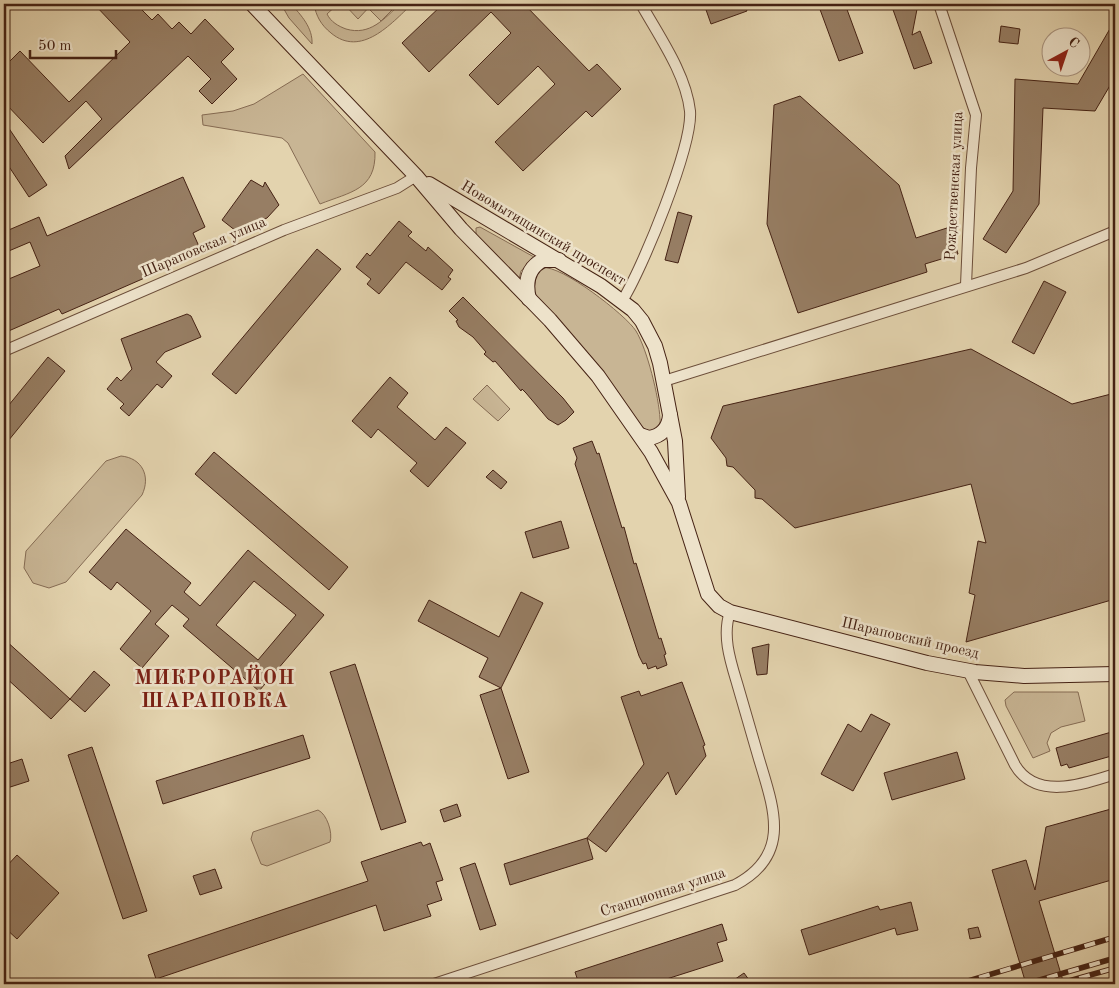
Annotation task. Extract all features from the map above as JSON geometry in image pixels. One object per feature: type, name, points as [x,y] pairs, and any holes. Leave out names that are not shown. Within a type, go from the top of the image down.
[{"type":"main road","name":"Новомытищинский проспект","points":[[252,4],[416,176],[461,229],[581,354],[640,436],[661,469],[679,502],[708,594],[718,606],[730,612]]},
{"type":"main road","name":"Новомытищинский проспект","points":[[416,176],[471,211],[560,260],[633,310],[649,332],[655,346],[664,381],[676,458],[679,502]]},
{"type":"main road","points":[[529,299],[527,279],[531,270],[543,260],[560,260]]},
{"type":"main road","points":[[640,436],[649,438],[662,433],[670,420],[670,414]]},
{"type":"main road","name":"Шараповский проезд","points":[[730,612],[968,671],[1024,676],[1115,674]]},
{"type":"street","points":[[622,301],[641,268],[685,146],[690,125],[690,112],[684,88],[641,4]]},
{"type":"street","name":"Рождественская улица","points":[[939,4],[976,115],[971,168],[966,285]]},
{"type":"street","name":"Шараповская улица","points":[[4,352],[275,234],[397,188],[416,176]]},
{"type":"street","points":[[664,381],[966,285],[1026,268],[1115,231]]},
{"type":"street","name":"Станционная улица","points":[[434,984],[728,887],[756,871],[772,842],[775,813],[732,666],[726,628],[730,612]]},
{"type":"street","points":[[968,671],[1019,772],[1034,784],[1058,787],[1076,786],[1115,774]]},
{"type":"shaded area","points":[[281,4],[291,4],[302,17],[311,33],[312,44],[289,18]]},
{"type":"shaded area","points":[[314,4],[338,4],[327,14],[340,27],[355,31],[376,25],[400,4],[412,4],[385,29],[364,40],[353,42],[342,40],[327,30],[316,12]]},
{"type":"shaded area","points":[[344,4],[372,4],[358,19]]},
{"type":"shaded area","points":[[376,4],[398,4],[381,21],[370,10]]},
{"type":"shaded area","points":[[303,74],[375,152],[374,165],[366,182],[351,192],[320,204],[288,143],[282,138],[203,125],[202,115],[233,111],[254,104]]},
{"type":"shaded area","points":[[480,227],[534,257],[521,271],[519,279],[476,235],[476,228]]},
{"type":"shaded area","points":[[543,268],[563,274],[592,292],[620,314],[636,331],[652,373],[660,420],[656,429],[650,432],[642,427],[594,360],[535,297],[532,279]]},
{"type":"shaded area","points":[[487,385],[510,409],[498,421],[473,399]]},
{"type":"shaded area","points":[[121,456],[134,460],[143,469],[145,488],[142,495],[66,582],[49,588],[33,583],[24,568],[26,551],[106,461]]},
{"type":"shaded area","points":[[1014,692],[1078,692],[1085,721],[1061,727],[1051,733],[1047,743],[1050,751],[1033,758],[1006,706],[1005,700]]},
{"type":"shaded area","points":[[318,810],[324,815],[328,824],[331,834],[330,842],[267,866],[261,864],[251,839],[253,832]]},
{"type":"building","points":[[94,4],[136,4],[152,20],[158,14],[172,29],[179,22],[191,34],[205,19],[234,49],[221,62],[237,79],[212,104],[199,91],[211,79],[188,56],[69,169],[65,156],[102,119],[86,101],[43,143],[4,102],[4,67],[20,51],[69,102],[130,42]]},
{"type":"building","points":[[443,4],[524,4],[589,71],[597,64],[621,89],[592,117],[586,111],[523,171],[495,142],[555,84],[538,66],[498,105],[469,75],[511,33],[491,12],[429,72],[402,43]]},
{"type":"building","points":[[704,4],[744,4],[747,11],[711,24]]},
{"type":"building","points":[[818,4],[845,4],[863,53],[839,61]]},
{"type":"building","points":[[891,4],[918,4],[912,35],[920,31],[932,63],[914,69]]},
{"type":"building","points":[[1115,20],[1115,77],[1095,111],[1043,108],[1039,204],[1006,253],[983,239],[1013,191],[1015,79],[1078,84],[1081,78],[1092,78],[1092,60]]},
{"type":"building","points":[[1001,26],[1020,29],[1018,44],[999,42]]},
{"type":"building","points":[[800,96],[899,185],[916,238],[950,227],[958,254],[925,264],[927,272],[798,313],[767,224],[774,105]]},
{"type":"building","points":[[4,121],[47,185],[29,197],[4,159]]},
{"type":"building","points":[[183,177],[205,227],[193,233],[202,253],[62,314],[59,309],[4,333],[4,281],[40,266],[30,242],[4,253],[4,232],[39,217],[47,236]]},
{"type":"building","points":[[251,180],[263,187],[265,182],[279,205],[267,218],[236,231],[222,220]]},
{"type":"building","points":[[678,212],[692,216],[678,263],[665,260]]},
{"type":"building","points":[[399,221],[412,232],[408,236],[426,251],[428,247],[453,270],[448,277],[451,279],[442,290],[406,262],[379,294],[367,284],[371,279],[356,267],[367,253],[370,256]]},
{"type":"building","points":[[317,249],[341,269],[236,394],[212,374]]},
{"type":"building","points":[[1044,281],[1066,292],[1034,354],[1012,342]]},
{"type":"building","points":[[463,297],[563,398],[574,412],[566,420],[558,425],[548,419],[495,361],[493,362],[484,354],[486,352],[473,337],[459,327],[456,321],[458,320],[449,311]]},
{"type":"building","points":[[187,314],[191,316],[201,337],[165,352],[156,362],[172,376],[162,388],[157,384],[129,416],[120,408],[124,404],[107,389],[117,377],[121,381],[132,369],[121,339]]},
{"type":"building","points":[[971,349],[1072,404],[1115,393],[1115,599],[966,642],[975,595],[969,593],[978,541],[986,543],[971,484],[795,528],[762,499],[755,498],[755,490],[733,467],[727,466],[726,458],[711,438],[723,406]]},
{"type":"building","points":[[48,357],[65,371],[4,446],[4,411]]},
{"type":"building","points":[[390,377],[408,393],[397,407],[435,440],[446,427],[466,443],[428,487],[410,471],[417,463],[378,429],[371,438],[352,421]]},
{"type":"building","points":[[592,441],[597,454],[599,453],[659,639],[661,638],[666,654],[664,655],[667,665],[657,669],[656,666],[648,669],[646,663],[643,664],[639,656],[575,464],[577,458],[573,448]]},
{"type":"building","points":[[214,452],[348,567],[329,590],[195,474]]},
{"type":"building","points":[[493,470],[507,482],[501,489],[486,477]]},
{"type":"building","points":[[561,521],[569,548],[533,558],[525,532]]},
{"type":"building","points":[[126,529],[191,583],[184,592],[200,606],[248,550],[324,615],[259,691],[183,626],[189,619],[172,605],[155,624],[169,636],[142,668],[120,649],[151,611],[117,582],[111,590],[89,572]],"holes":[[[254,581],[296,615],[258,660],[216,625]]]},
{"type":"building","points":[[521,592],[543,603],[501,688],[479,677],[488,658],[418,621],[429,600],[499,637]]},
{"type":"building","points":[[4,639],[70,699],[51,719],[4,676]]},
{"type":"building","points":[[769,644],[767,674],[757,675],[752,648]]},
{"type":"building","points":[[355,664],[406,822],[381,830],[330,672]]},
{"type":"building","points":[[94,671],[110,685],[85,712],[70,699]]},
{"type":"building","points":[[682,682],[705,745],[703,746],[706,756],[676,795],[668,772],[606,852],[587,838],[644,764],[621,697],[639,691],[641,696]]},
{"type":"building","points":[[501,688],[529,772],[508,779],[480,695]]},
{"type":"building","points":[[871,714],[890,724],[853,791],[821,774],[848,724],[861,732]]},
{"type":"building","points":[[1115,731],[1115,755],[1069,768],[1067,764],[1061,766],[1056,748]]},
{"type":"building","points":[[303,735],[310,758],[163,804],[156,781]]},
{"type":"building","points":[[92,747],[147,911],[123,919],[68,755]]},
{"type":"building","points":[[957,752],[965,779],[892,800],[884,773]]},
{"type":"building","points":[[22,759],[29,781],[4,789],[4,765]]},
{"type":"building","points":[[457,804],[461,816],[444,822],[440,810]]},
{"type":"building","points":[[1111,809],[1115,824],[1115,879],[1039,901],[1064,984],[1026,984],[992,870],[1026,860],[1035,890],[1046,827]]},
{"type":"building","points":[[587,838],[593,859],[510,885],[504,864]]},
{"type":"building","points":[[421,842],[423,846],[430,843],[443,880],[436,882],[442,900],[427,905],[431,916],[384,931],[376,905],[156,979],[148,955],[368,881],[361,862]]},
{"type":"building","points":[[17,855],[59,893],[17,939],[4,927],[4,869]]},
{"type":"building","points":[[475,863],[496,925],[480,930],[460,868]]},
{"type":"building","points":[[215,869],[222,888],[200,895],[193,876]]},
{"type":"building","points":[[911,902],[918,930],[897,935],[895,928],[809,955],[801,930],[878,906],[880,910]]},
{"type":"building","points":[[722,924],[727,940],[717,943],[723,961],[651,984],[579,984],[575,972]]},
{"type":"building","points":[[978,927],[981,937],[970,939],[968,929]]},
{"type":"building","points":[[744,973],[752,984],[728,984]]},
{"type":"railway","points":[[958,984],[1115,937]]},
{"type":"railway","points":[[1026,984],[1115,958]]},
{"type":"railway","points":[[1058,984],[1115,968]]},
{"type":"district","name":"МИКРОРАЙОН ШАРАПОВКА","points":[[215,690]]}]
